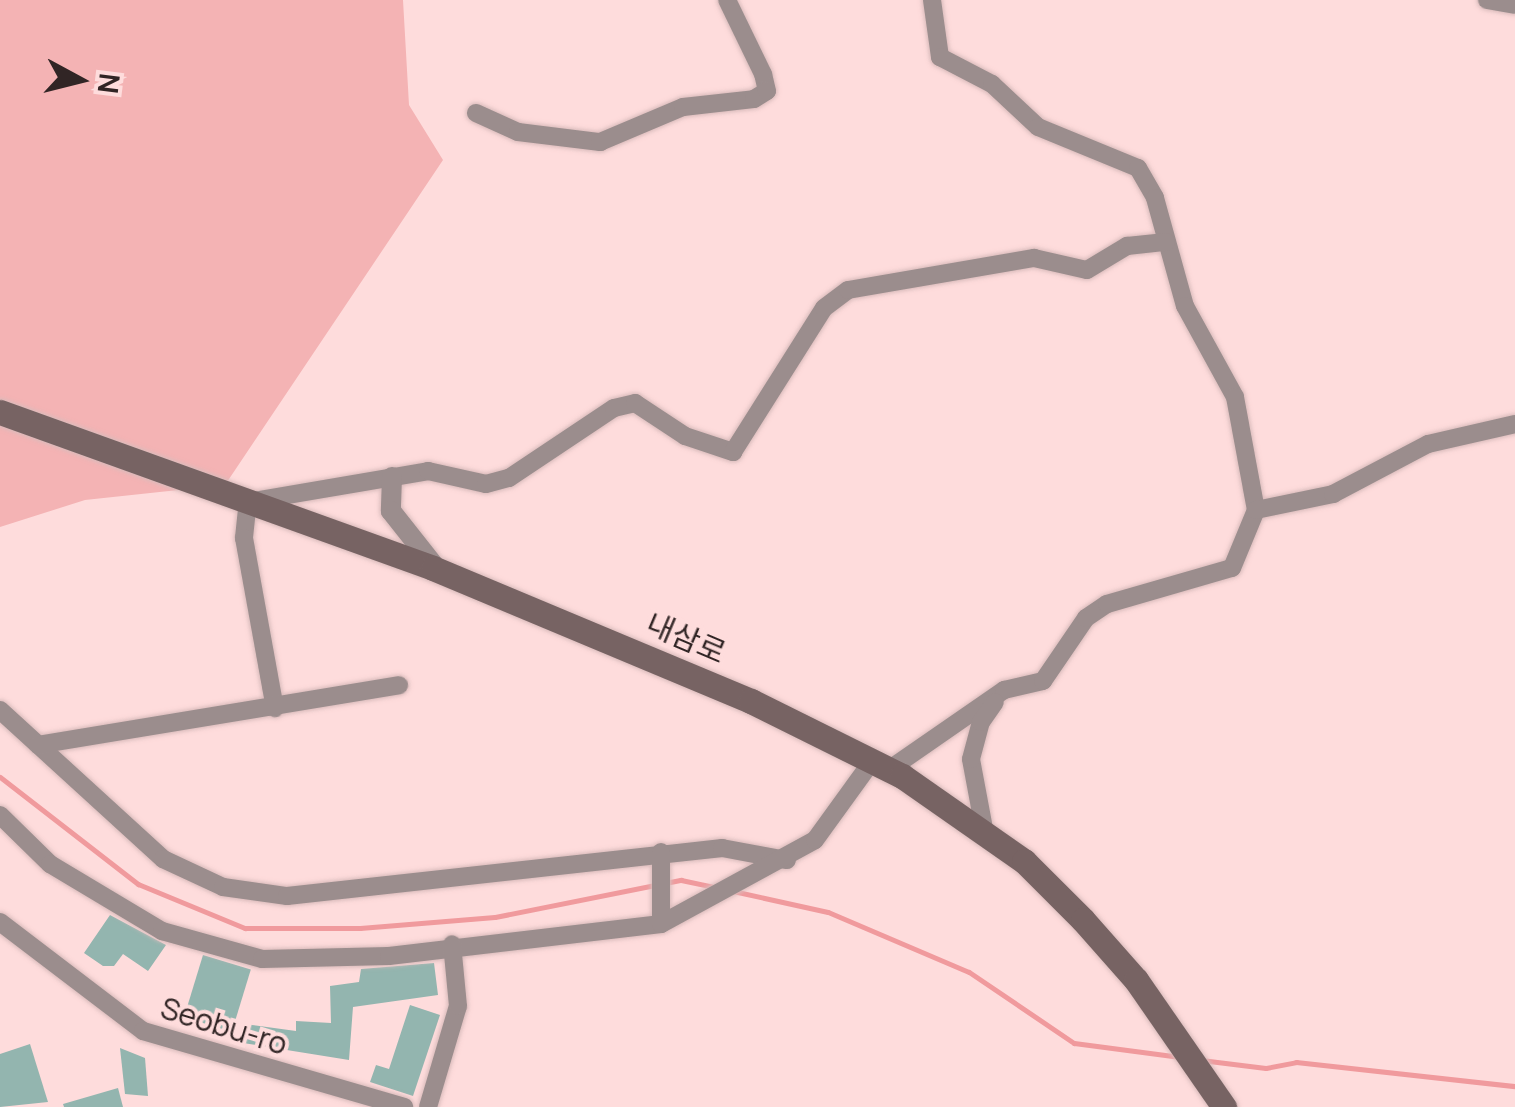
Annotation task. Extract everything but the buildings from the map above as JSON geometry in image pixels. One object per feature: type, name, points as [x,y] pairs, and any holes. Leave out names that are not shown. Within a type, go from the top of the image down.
[{"type":"main road","name":"내삼로","points":[[0,412],[436,569],[882,764],[1024,861],[1136,980],[1224,1107]]},
{"type":"street","points":[[476,113],[518,132],[600,142],[683,107],[754,99],[767,91],[763,74],[727,0]]},
{"type":"street","points":[[0,815],[50,864],[162,931],[262,959],[305,960],[661,918],[787,860],[815,840],[882,764],[1004,690],[1043,681],[1086,618],[1107,604],[1232,568],[1256,510],[1235,397],[1184,306],[1155,198],[1138,168],[1038,127],[992,84],[940,57],[932,0]]},
{"type":"street","points":[[1487,0],[1515,5]]},
{"type":"street","points":[[275,708],[244,538],[250,505],[428,471],[486,484],[509,478],[614,408],[635,403],[685,436],[733,452],[824,308],[848,290],[1034,258],[1087,270],[1127,246],[1166,242]]},
{"type":"street","points":[[1256,510],[1334,494],[1428,444],[1515,424]]},
{"type":"street","points":[[392,477],[391,511],[436,569]]},
{"type":"street","points":[[38,746],[398,685]]},
{"type":"street","points":[[985,834],[972,759],[981,722],[1004,690]]},
{"type":"street","points":[[0,710],[163,859],[223,886],[287,896],[722,848],[787,860]]},
{"type":"street","points":[[661,852],[661,918]]},
{"type":"street","name":"Seobu-ro","points":[[0,922],[143,1031],[186,1049],[404,1107]]},
{"type":"street","points":[[428,1107],[458,1006],[452,944]]},
{"type":"shaded area","points":[[0,0],[403,0],[409,105],[443,160],[225,485],[85,500],[0,527]]},
{"type":"waterway","points":[[0,777],[138,884],[245,928],[360,928],[495,917],[681,880],[718,888]]},
{"type":"waterway","points":[[733,891],[828,912],[969,972],[1074,1043],[1180,1057]]},
{"type":"waterway","points":[[1201,1060],[1266,1068],[1296,1062],[1515,1086]]}]
